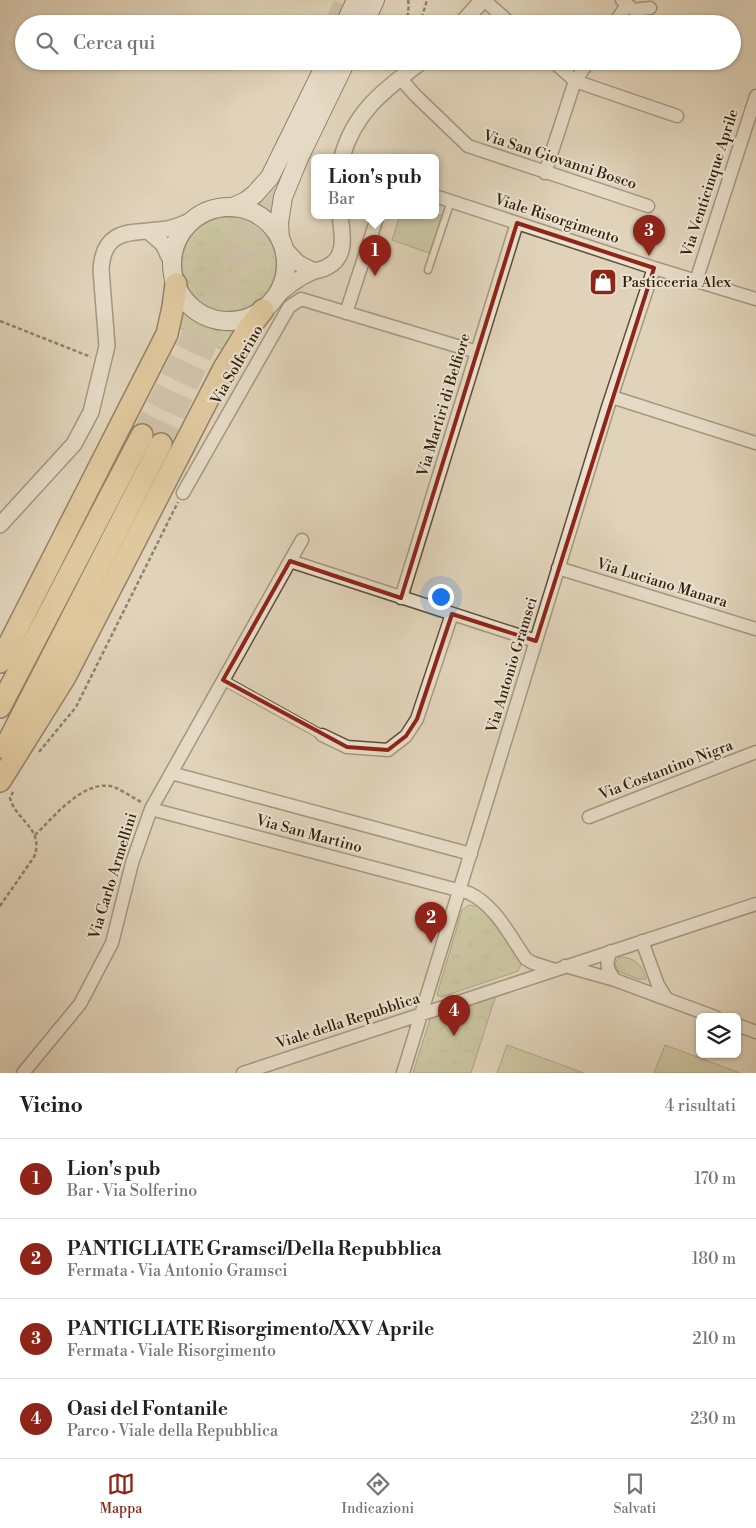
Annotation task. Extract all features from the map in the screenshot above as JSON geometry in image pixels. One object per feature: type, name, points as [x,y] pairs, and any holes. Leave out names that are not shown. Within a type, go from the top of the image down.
[{"type":"highway","points":[[0,662],[166,334],[173,307],[176,284]]},
{"type":"highway","points":[[7,786],[224,368],[248,329],[268,304]]},
{"type":"highway","points":[[0,707],[151,439],[0,757]]},
{"type":"main road","points":[[349,15],[356,0]]},
{"type":"main road","points":[[368,15],[375,0]]},
{"type":"main road","points":[[323,70],[270,177],[246,201],[233,207],[216,209],[196,218],[179,237],[172,263],[176,284],[188,304],[211,318],[225,321],[251,316],[268,304],[280,289],[285,275],[286,258],[279,223],[282,197],[342,70]]},
{"type":"main road","points":[[233,207],[247,210],[261,217],[272,226],[282,243]]},
{"type":"street","points":[[470,15],[484,0],[501,15]]},
{"type":"street","points":[[618,15],[625,2],[634,10],[650,8]]},
{"type":"street","points":[[344,154],[355,125],[368,107],[410,70]]},
{"type":"street","points":[[563,70],[575,81],[677,116]]},
{"type":"street","points":[[546,172],[575,81],[583,70]]},
{"type":"street","name":"Via San Giovanni Bosco","points":[[400,78],[468,146],[648,206]]},
{"type":"street","name":"Via Venticinque Aprile","points":[[696,281],[756,96]]},
{"type":"street","name":"Viale Risorgimento","points":[[439,197],[654,268],[756,299]]},
{"type":"street","points":[[0,526],[77,440],[91,412],[104,362],[107,336],[102,260],[108,246],[119,236],[131,232],[169,229],[196,218]]},
{"type":"street","points":[[268,304],[290,285],[314,271],[329,267],[339,257],[342,234],[340,219]]},
{"type":"street","points":[[346,313],[377,219]]},
{"type":"street","name":"Via Martiri di Belfiore","points":[[401,598],[517,223]]},
{"type":"street","points":[[148,231],[163,244],[172,263]]},
{"type":"street","points":[[282,243],[298,263],[314,271]]},
{"type":"street","name":"Via Antonio Gramsci","points":[[403,1073],[558,568],[654,268]]},
{"type":"street","name":"Via Solferino","points":[[183,492],[289,307],[301,299],[477,352]]},
{"type":"street","points":[[612,397],[756,443]]},
{"type":"street","name":"Via Carlo Armellini","points":[[23,1073],[80,1004],[112,943],[132,863],[151,808],[302,540]]},
{"type":"street","points":[[290,561],[536,641]]},
{"type":"street","name":"Via Luciano Manara","points":[[558,568],[756,629]]},
{"type":"street","points":[[223,680],[347,747],[388,750],[406,736],[417,719],[452,614]]},
{"type":"street","name":"Via Costantino Nigra","points":[[589,818],[756,752]]},
{"type":"street","name":"Via San Martino","points":[[171,773],[471,854]]},
{"type":"street","name":"Via San Martino","points":[[151,808],[459,890]]},
{"type":"street","points":[[459,890],[478,897],[485,902],[526,959],[533,963],[615,980],[705,1013]]},
{"type":"street","name":"Viale della Repubblica","points":[[243,1073],[756,904]]},
{"type":"street","points":[[642,941],[658,985],[666,998]]},
{"type":"street","points":[[611,951],[608,957],[608,970],[615,980]]},
{"type":"street","points":[[521,981],[526,966],[526,959]]},
{"type":"street","points":[[741,1026],[756,1032]]},
{"type":"lane","points":[[428,270],[451,201]]},
{"type":"path","points":[[408,0],[408,15]]},
{"type":"path","points":[[423,15],[427,0]]},
{"type":"path","points":[[0,321],[104,362]]},
{"type":"path","points":[[39,752],[76,706],[183,492]]},
{"type":"path","points":[[0,906],[34,857],[37,849],[35,835],[12,804],[7,786]]},
{"type":"path","points":[[35,835],[82,791],[98,786],[113,787],[151,808]]},
{"type":"highlighted area","points":[[517,223],[654,268],[536,641],[452,614],[417,719],[406,736],[388,750],[347,747],[223,680],[290,561],[401,598]]},
{"type":"green space","points":[[329,70],[335,70],[272,213],[256,203]]},
{"type":"green space","points":[[439,215],[442,216],[429,253],[392,240],[399,219],[439,219]]},
{"type":"green space","points":[[229,217],[247,221],[262,231],[272,246],[276,264],[272,282],[262,297],[247,307],[229,311],[211,307],[196,297],[186,282],[182,264],[186,246],[196,231],[211,221]]},
{"type":"green space","points":[[181,310],[206,326],[219,330],[234,331],[225,351],[177,326]]},
{"type":"green space","points":[[469,905],[481,907],[519,957],[521,960],[520,965],[518,971],[441,997],[437,995],[462,910]]},
{"type":"green space","points":[[619,957],[629,958],[637,962],[646,979],[638,979],[618,971],[615,964]]},
{"type":"green space","points":[[496,995],[471,1073],[413,1073],[430,1019]]},
{"type":"green space","points":[[507,1045],[584,1073],[497,1073]]},
{"type":"green space","points":[[665,1045],[740,1073],[654,1073]]},
{"type":"tunnel","points":[[339,15],[346,0]]},
{"type":"tunnel","points":[[161,444],[286,169]]},
{"type":"tunnel","points":[[142,435],[193,334],[263,182]]},
{"type":"place","name":"PANTIGLIATE Risorgimento/XXV Aprile","points":[[649,256]]},
{"type":"place","name":"Lion's pub","points":[[375,276]]},
{"type":"place","name":"Pasticceria Alex","points":[[603,282]]},
{"type":"place","name":"PANTIGLIATE Gramsci/Della Repubblica","points":[[431,943]]},
{"type":"place","name":"Oasi del Fontanile","points":[[454,1036]]}]
